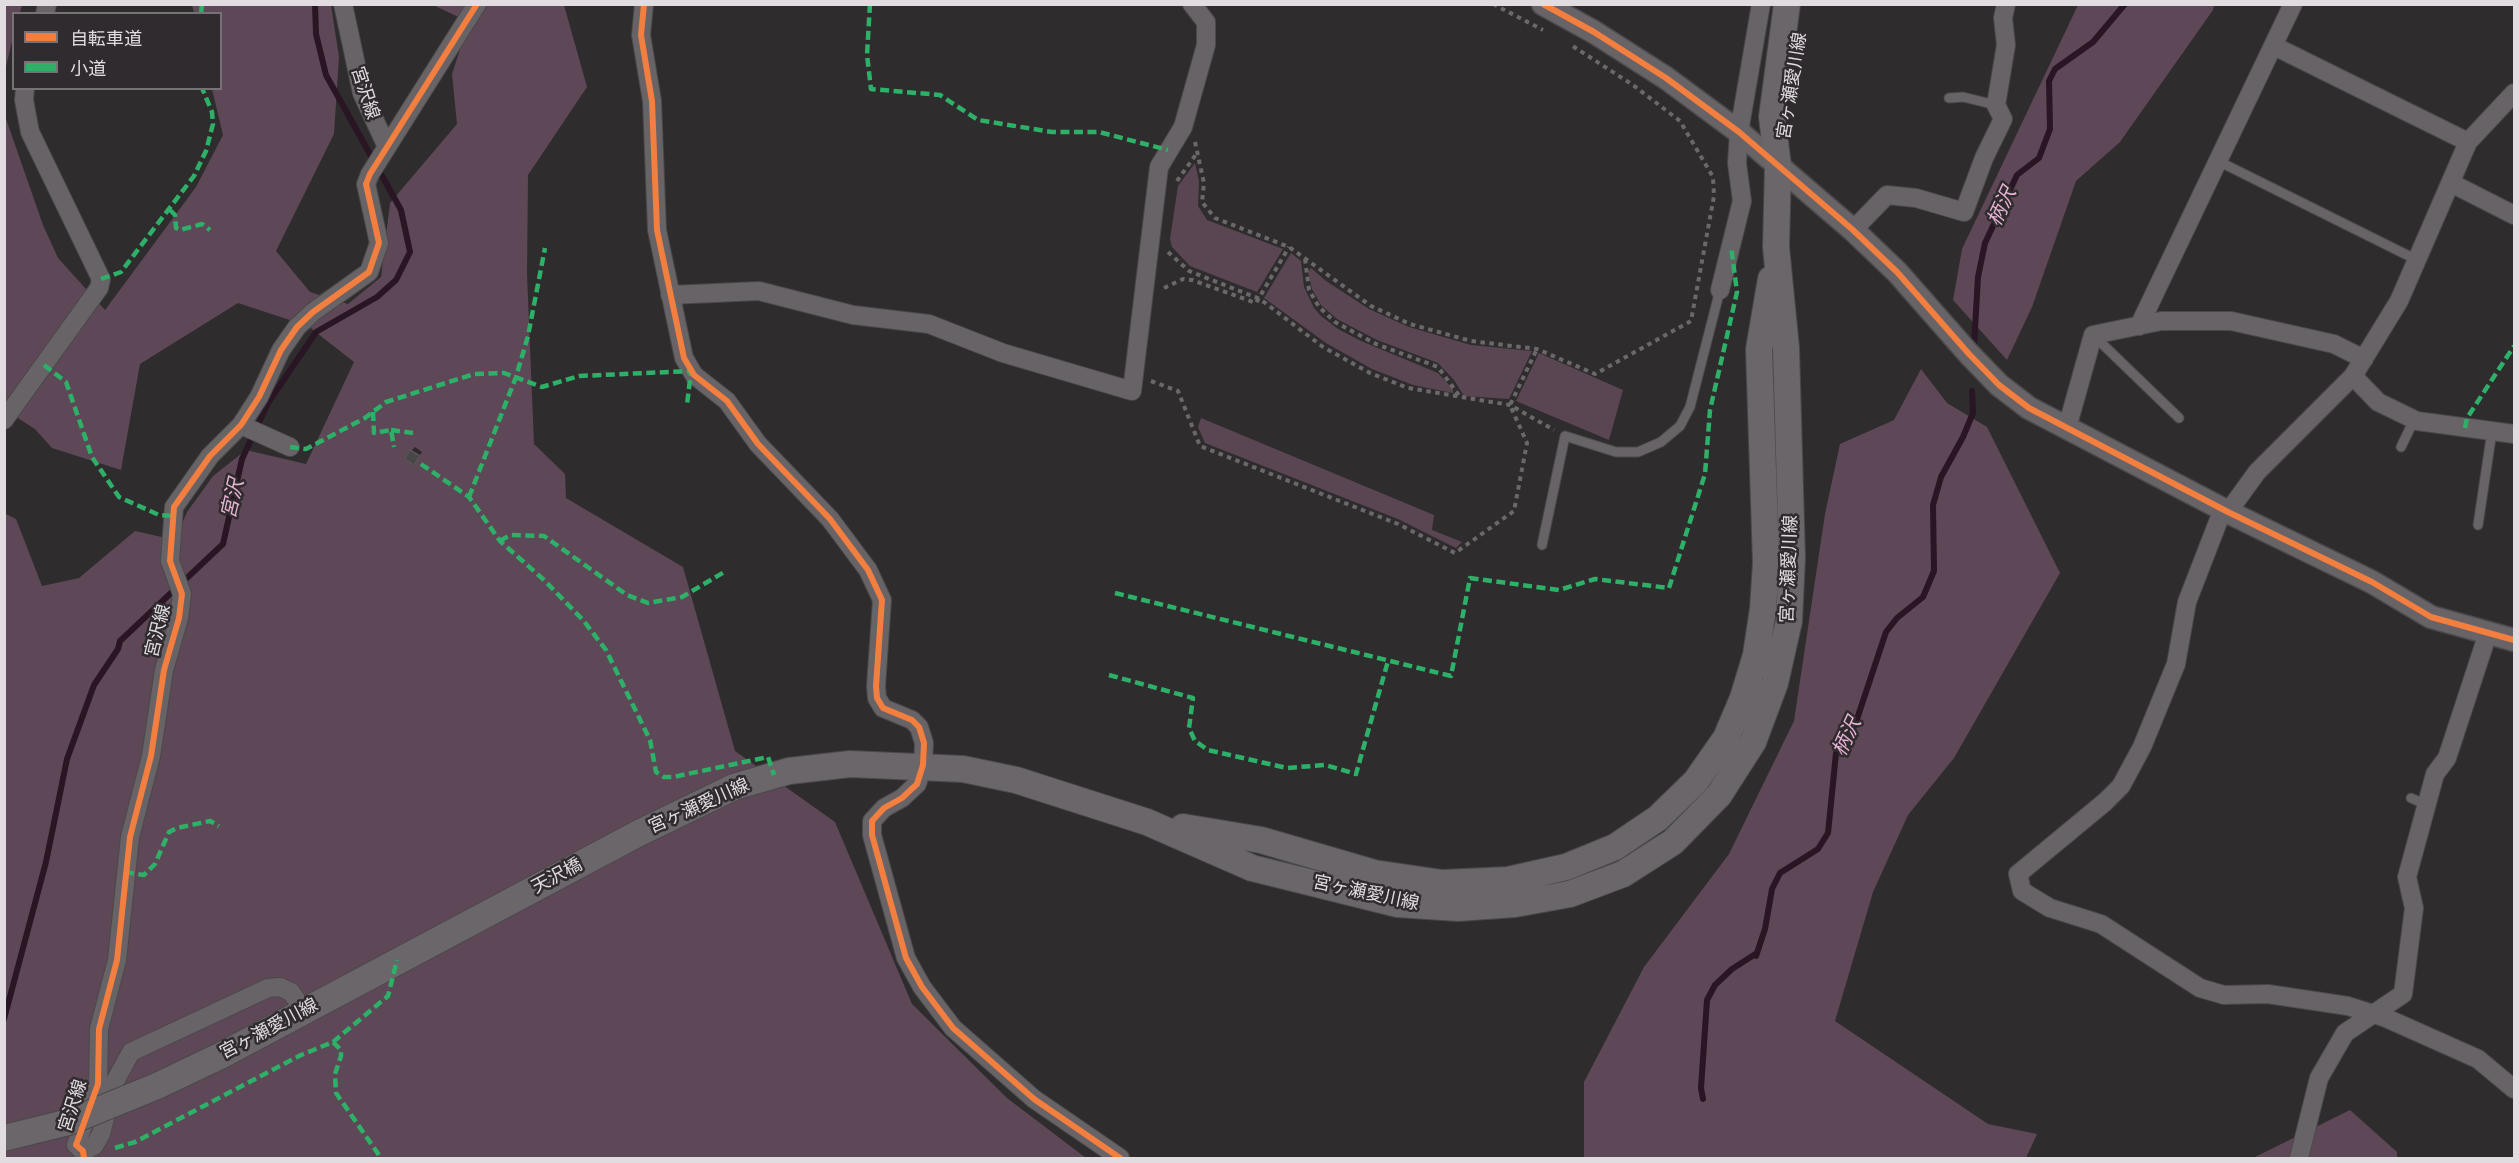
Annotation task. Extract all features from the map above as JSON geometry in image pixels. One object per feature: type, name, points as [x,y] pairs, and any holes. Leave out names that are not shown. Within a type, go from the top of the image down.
[{"type":"main road","name":"宮ヶ瀬愛川線","points":[[639,833],[734,787],[789,771],[850,764],[923,765],[963,769],[1016,780],[1147,822],[1252,868],[1397,904],[1458,908],[1515,904],[1570,894],[1623,874],[1673,842],[1719,795],[1753,742],[1775,683],[1789,621],[1792,558],[1786,348],[1776,247],[1778,166],[1772,117],[1787,4]]},
{"type":"main road","name":"宮ヶ瀬愛川線","points":[[1778,166],[1788,117],[1805,4]]},
{"type":"main road","name":"天沢橋","points":[[475,919],[639,833]]},
{"type":"main road","name":"宮ヶ瀬愛川線","points":[[4,1138],[69,1122],[157,1086],[304,1011],[475,919]]},
{"type":"street","name":"宮沢線","points":[[84,1156],[76,1145],[98,1084],[99,1029],[117,960],[130,837],[151,756],[164,670],[179,618],[182,594],[170,561],[174,507],[210,456],[242,425],[259,397],[281,350],[297,327],[312,312],[369,272],[379,243],[366,184],[387,147],[362,93],[343,4]]},
{"type":"street","points":[[387,147],[477,4]]},
{"type":"street","points":[[644,4],[641,35],[652,101],[657,230],[684,358],[694,375],[727,401],[758,444],[830,519],[868,570],[882,600],[877,698],[883,708],[912,720],[919,727],[924,743],[923,765],[917,784],[902,798],[884,808],[872,821],[872,835],[906,958],[921,987],[953,1029],[1034,1098],[1120,1158]]},
{"type":"street","points":[[670,295],[759,291],[853,315],[928,324],[1003,353],[1132,391],[1160,167],[1183,127],[1206,45],[1206,22],[1192,4]]},
{"type":"street","points":[[1543,4],[1594,32],[1665,78],[1739,132],[1853,230],[1897,272],[1999,385],[2029,408],[2226,510],[2372,582],[2431,617],[2514,640]]},
{"type":"street","points":[[1720,290],[1742,201],[1737,163],[1739,132],[1761,4]]},
{"type":"street","points":[[1853,230],[1887,195],[1916,198],[1964,212],[2003,119],[1996,105],[2006,45],[2003,18],[2006,4]]},
{"type":"street","points":[[2139,326],[2293,4]]},
{"type":"street","points":[[2274,46],[2468,142]]},
{"type":"street","points":[[4,420],[99,288],[100,279],[30,132],[24,100],[26,90]]},
{"type":"street","points":[[2514,93],[2468,142],[2399,300],[2353,376],[2257,472],[2226,510],[2185,611],[2176,664],[2142,747],[2121,786],[2018,874],[2022,891],[2050,908],[2101,924],[2200,988],[2224,995],[2268,994],[2291,997],[2348,1006],[2374,1014],[2478,1059],[2514,1089]]},
{"type":"street","points":[[2451,183],[2514,215]]},
{"type":"street","points":[[2067,428],[2093,335],[2162,321],[2231,321],[2334,344],[2364,359]]},
{"type":"street","points":[[2353,376],[2378,402],[2414,420],[2514,434]]},
{"type":"street","points":[[242,425],[290,447]]},
{"type":"street","points":[[2299,1158],[2319,1078],[2345,1033],[2403,994],[2414,908],[2407,877],[2419,802],[2447,758],[2488,633]]},
{"type":"street","points":[[84,1156],[101,1134],[113,1085],[132,1052],[268,988],[280,987],[291,992],[304,1011]]},
{"type":"lane","points":[[1949,98],[1963,97],[1996,105]]},
{"type":"lane","points":[[2217,161],[2417,260]]},
{"type":"lane","points":[[1542,545],[1566,436],[1616,452],[1638,452],[1661,442],[1680,426],[1690,407],[1720,290]]},
{"type":"lane","points":[[2093,335],[2179,418]]},
{"type":"lane","points":[[2402,447],[2414,420]]},
{"type":"lane","points":[[2478,525],[2492,431]]},
{"type":"path","points":[[1493,4],[1544,31]]},
{"type":"path","points":[[1193,135],[1204,183],[1202,202],[1215,218],[1289,247],[1371,306],[1410,324],[1471,341],[1537,349],[1595,374],[1691,321],[1714,196],[1713,177],[1680,121],[1633,85],[1564,41]]},
{"type":"path","points":[[1173,185],[1197,153]]},
{"type":"path","points":[[1164,241],[1176,262],[1189,271],[1260,299],[1323,347],[1370,373],[1408,388],[1510,405],[1566,436]]},
{"type":"path","points":[[1162,290],[1183,279],[1256,303],[1289,247]]},
{"type":"path","points":[[1305,259],[1309,290],[1319,307],[1335,322],[1376,344],[1438,367],[1462,398]]},
{"type":"path","points":[[1148,380],[1178,391],[1200,446],[1398,524],[1455,553],[1514,510],[1527,443],[1510,405],[1537,349]]},
{"type":"shaded area","points":[[5,5],[22,5],[20,12],[12,12],[12,41],[5,71]]},
{"type":"shaded area","points":[[192,5],[331,5],[339,57],[334,134],[276,251],[310,292],[348,304],[381,277],[390,203],[457,124],[452,74],[469,22],[433,5],[564,5],[587,87],[528,175],[527,274],[534,444],[565,474],[566,498],[683,567],[735,751],[835,822],[912,1004],[1007,1098],[1086,1158],[5,1158],[4,513],[16,519],[42,586],[79,578],[135,531],[175,540],[187,512],[213,476],[246,450],[306,464],[354,362],[308,326],[238,303],[140,364],[121,470],[52,448],[35,429],[5,410],[5,116],[43,225],[58,258],[105,310],[196,187],[223,135],[212,90],[222,90],[222,12],[194,12]]},
{"type":"shaded area","points":[[2078,5],[2214,5],[2213,10],[2120,142],[2076,181],[2032,307],[2007,360],[1953,300],[1962,249]]},
{"type":"shaded area","points":[[1195,163],[1199,181],[1198,206],[1207,220],[1283,249],[1257,292],[1190,266],[1172,247],[1170,239],[1178,186]]},
{"type":"shaded area","points":[[1291,253],[1301,261],[1304,287],[1314,308],[1321,316],[1338,329],[1361,341],[1438,373],[1453,389],[1453,393],[1413,385],[1372,369],[1326,343],[1264,298]]},
{"type":"shaded area","points":[[1311,268],[1326,281],[1369,309],[1409,327],[1471,345],[1532,351],[1509,399],[1464,396],[1454,380],[1438,363],[1377,340],[1337,319],[1321,305],[1312,289],[1308,272]]},
{"type":"shaded area","points":[[1539,353],[1623,390],[1609,440],[1516,401]]},
{"type":"shaded area","points":[[1921,369],[1947,403],[1987,427],[2060,573],[1954,758],[1908,815],[1873,892],[1835,1021],[1988,1124],[2037,1134],[2026,1158],[1584,1158],[1584,1082],[1644,967],[1729,854],[1794,721],[1825,514],[1840,444],[1894,420]]},
{"type":"shaded area","points":[[1201,418],[1434,515],[1432,530],[1462,542],[1456,548],[1398,519],[1205,443],[1198,427]]},
{"type":"shaded area","points":[[2350,1110],[2397,1152],[2397,1158],[2253,1158]]},
{"type":"building","points":[[410,450],[420,456],[414,465],[405,459]]},
{"type":"waterway","name":"宮沢","points":[[4,1019],[46,862],[67,759],[94,685],[118,649],[120,641],[223,544],[242,459],[268,403],[316,332],[377,297],[396,280],[410,252],[401,210],[326,75],[316,34],[315,4]]},
{"type":"waterway","name":"柄沢","points":[[1974,346],[1978,277],[1985,243],[2017,175],[2039,158],[2050,129],[2049,81],[2055,69],[2093,42],[2125,4]]},
{"type":"waterway","name":"柄沢","points":[[1703,1099],[1701,1088],[1707,1000],[1715,985],[1732,969],[1757,953],[1756,956],[1765,929],[1772,889],[1780,873],[1818,849],[1828,833],[1836,753],[1855,725],[1886,632],[1897,618],[1923,597],[1934,571],[1933,505],[1941,477],[1973,413],[1972,391]]},
{"type":"marked path","points":[[201,12],[202,4]]},
{"type":"marked path","points":[[870,4],[867,55],[871,89],[940,95],[978,120],[1052,132],[1099,132],[1168,150]]},
{"type":"marked path","points":[[101,279],[121,272],[194,176],[206,151],[213,124],[212,112],[203,90]]},
{"type":"marked path","points":[[170,210],[175,215],[176,228],[180,230],[202,224],[210,230]]},
{"type":"marked path","points":[[1115,593],[1451,676],[1470,578],[1559,590],[1595,579],[1669,588],[1705,474],[1710,410],[1737,292],[1731,246]]},
{"type":"marked path","points":[[469,497],[516,377],[528,336],[545,248]]},
{"type":"marked path","points":[[2465,428],[2467,418],[2514,346]]},
{"type":"marked path","points":[[44,365],[66,382],[92,457],[119,497],[159,515],[173,516]]},
{"type":"marked path","points":[[290,447],[306,449],[365,418],[386,402],[474,374],[504,373],[542,387],[579,376],[691,371],[687,405]]},
{"type":"marked path","points":[[373,412],[374,433],[391,430],[394,447]]},
{"type":"marked path","points":[[391,430],[413,433]]},
{"type":"marked path","points":[[421,464],[469,497],[500,541],[544,580],[583,620],[606,650],[650,740],[656,772],[664,777],[673,777],[768,757],[774,775]]},
{"type":"marked path","points":[[500,541],[510,535],[544,536],[627,595],[648,603],[682,597],[726,571]]},
{"type":"marked path","points":[[1109,675],[1193,698],[1189,728],[1195,741],[1208,750],[1287,768],[1325,765],[1356,774],[1388,661]]},
{"type":"marked path","points":[[125,872],[144,875],[155,864],[169,832],[177,828],[210,821],[219,826]]},
{"type":"marked path","points":[[333,1042],[388,996],[397,960]]},
{"type":"marked path","points":[[115,1148],[135,1142],[301,1055],[333,1042],[341,1050],[335,1074],[336,1093],[381,1158]]},
{"type":"cycle path","points":[[84,1158],[83,1151],[76,1145],[98,1084],[99,1029],[117,960],[130,837],[151,756],[164,670],[179,618],[182,594],[170,561],[174,507],[210,456],[241,425],[259,397],[281,350],[297,327],[313,312],[369,272],[379,243],[366,184],[370,174],[477,4]]},
{"type":"cycle path","points":[[644,4],[641,35],[652,101],[657,230],[684,358],[694,375],[727,401],[758,444],[830,519],[868,570],[882,600],[877,698],[883,708],[912,720],[919,727],[924,743],[923,765],[917,784],[902,798],[884,808],[872,821],[872,835],[906,958],[922,987],[953,1028],[1034,1099],[1120,1158]]},
{"type":"cycle path","points":[[1543,4],[1594,32],[1666,78],[1739,132],[1853,230],[1897,272],[1999,385],[2029,408],[2228,512],[2372,582],[2431,617],[2514,640]]}]
